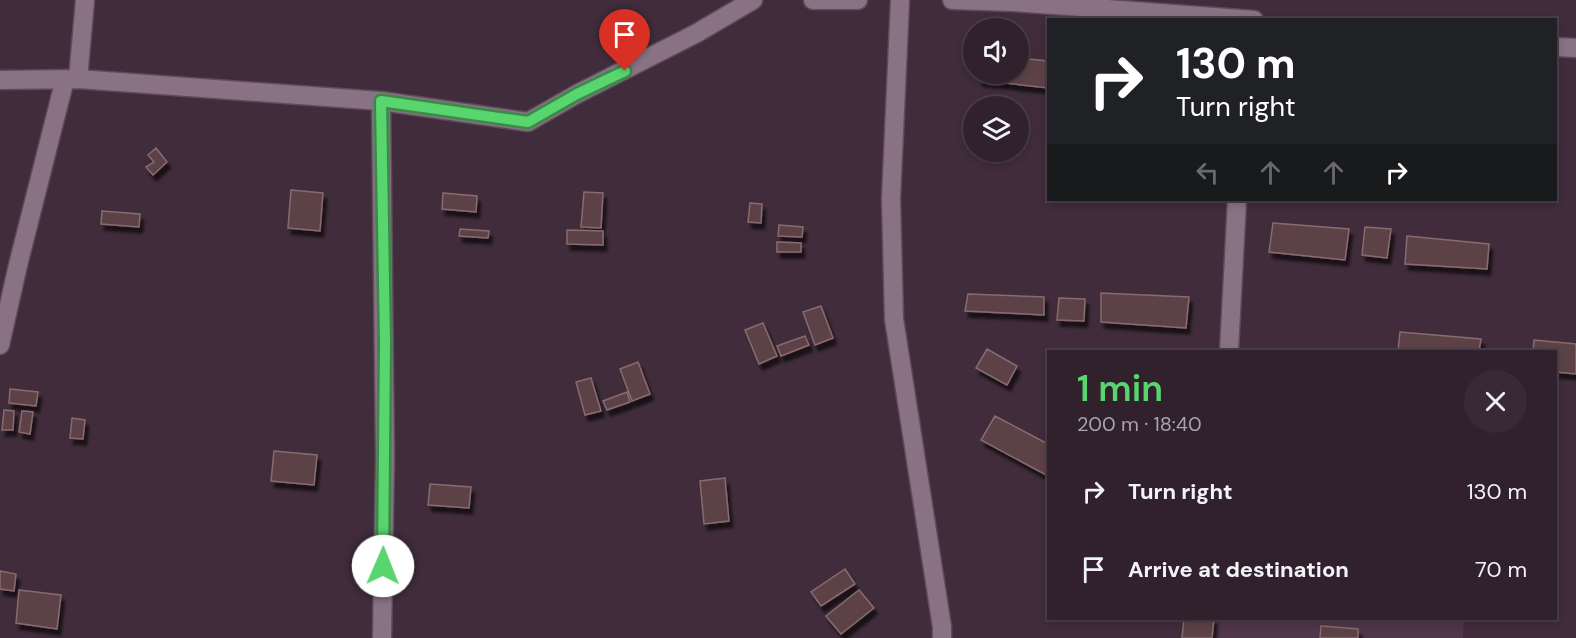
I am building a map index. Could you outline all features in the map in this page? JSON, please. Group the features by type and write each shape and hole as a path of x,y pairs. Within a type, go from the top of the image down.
{"street":[{"path":"0,345 18,265 71,79 85,0"},
{"path":"0,80 71,79 381,101 528,122 577,94 698,33 753,0"},
{"path":"813,0 858,0"},
{"path":"900,0 891,199 894,319 942,638"},
{"path":"952,0 1085,6 1235,18"},
{"path":"1557,47 1576,48"},
{"path":"381,101 385,342 382,638"},
{"path":"1229,350 1237,201"}],"shaded area":[{"path":"1190,620 1464,620 1463,638 1189,638"}],"building":[{"path":"1029,59 1047,61 1047,88 1014,84 1029,84"},
{"path":"156,148 167,162 153,175 146,167 154,162 148,155"},
{"path":"291,190 323,193 320,231 288,228"},
{"path":"584,192 603,193 601,228 581,227"},
{"path":"443,193 477,196 476,212 442,209"},
{"path":"750,203 762,204 761,223 748,222"},
{"path":"102,211 140,214 139,227 101,224"},
{"path":"1273,223 1349,229 1345,260 1269,252"},
{"path":"779,225 803,227 802,237 778,236"},
{"path":"1365,227 1391,229 1387,258 1362,255"},
{"path":"460,229 489,231 488,238 459,236"},
{"path":"567,230 603,231 603,245 567,244"},
{"path":"1407,236 1489,244 1487,269 1405,264"},
{"path":"777,242 801,243 801,252 777,252"},
{"path":"1101,293 1189,297 1186,328 1101,322"},
{"path":"968,294 1044,297 1044,315 965,311"},
{"path":"1059,298 1085,299 1084,321 1057,320"},
{"path":"821,306 833,338 815,345 803,312"},
{"path":"763,323 777,356 759,364 745,330"},
{"path":"1400,332 1481,339 1479,350 1398,350"},
{"path":"805,336 809,345 781,356 777,346"},
{"path":"1534,340 1576,344 1576,374 1557,372 1557,350 1533,350"},
{"path":"987,349 1017,366 1007,385 976,368"},
{"path":"638,362 650,394 632,401 620,369"},
{"path":"591,378 601,411 585,415 576,382"},
{"path":"10,389 38,392 36,406 9,403"},
{"path":"627,392 630,402 607,410 603,401"},
{"path":"4,410 14,411 13,430 2,430"},
{"path":"22,411 33,412 30,434 19,432"},
{"path":"995,416 1047,443 1047,475 981,440"},
{"path":"72,418 85,420 83,439 70,438"},
{"path":"274,451 317,455 314,485 271,481"},
{"path":"725,478 729,521 704,524 700,481"},
{"path":"430,484 471,487 469,508 428,505"},
{"path":"845,569 855,584 821,606 811,592"},
{"path":"0,571 16,574 14,591 0,589"},
{"path":"19,590 61,595 57,629 16,623"},
{"path":"859,590 874,608 841,634 826,616"},
{"path":"1184,620 1214,620 1212,638 1182,638"},
{"path":"1321,626 1358,629 1358,638 1320,638"}],"route":[{"path":"383,566 385,342 381,101 528,122 577,94 625,71"}]}
